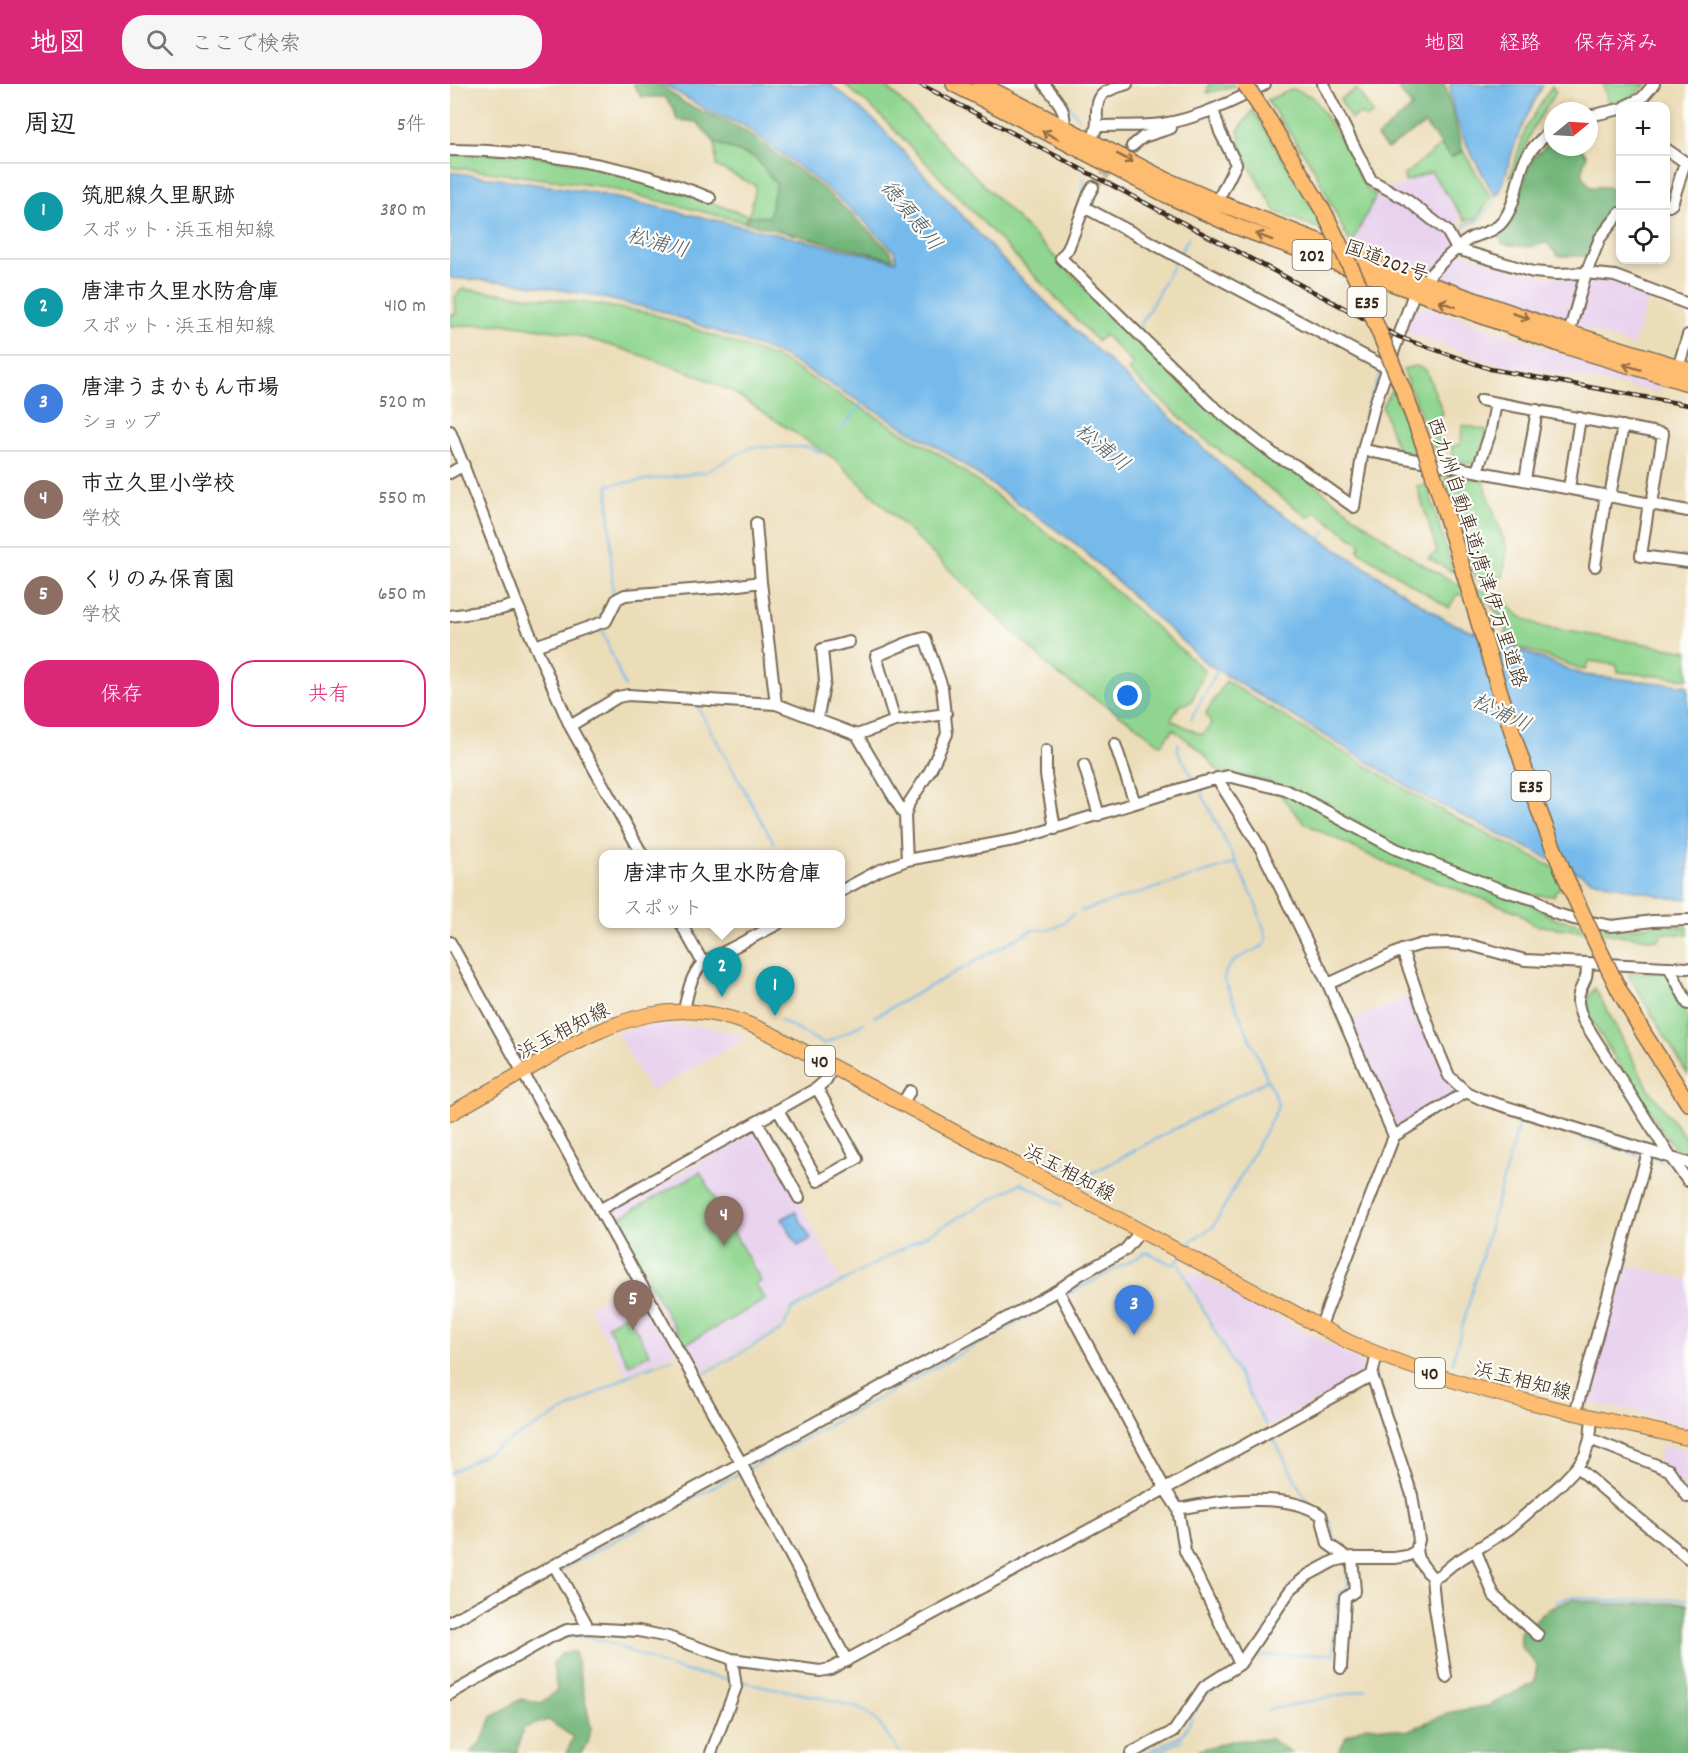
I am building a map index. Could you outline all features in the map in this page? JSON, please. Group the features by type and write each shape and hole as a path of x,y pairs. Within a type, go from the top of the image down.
{"highway":[{"name":"国道202号","path":"954,84 1084,145 1418,287 1565,346 1688,383"},
{"name":"国道202号","path":"980,84 1064,127 1084,145 1169,196 1232,225 1418,287 1683,369"},
{"name":"西九州自動車道;唐津伊万里道路","path":"1245,84 1325,214 1363,293 1423,443 1524,768 1546,828 1592,936 1619,990 1688,1103"}],"main road":[{"name":"浜玉相知線","path":"450,1114 606,1027 646,1015 684,1011 717,1014 746,1022 1320,1328 1377,1354 1486,1392 1592,1418 1688,1438"}],"street":[{"path":"1044,84 1062,107 1065,117 1064,127"},
{"path":"1084,145 1098,126 1098,99 1102,93 1127,84"},
{"path":"1098,126 1173,123 1245,96 1265,84"},
{"path":"1323,84 1371,180 1407,200 1447,231 1458,249 1533,272 1615,276 1688,304"},
{"path":"1634,102 1642,98 1654,84"},
{"path":"1213,109 1220,132 1236,164 1217,202"},
{"path":"1598,114 1616,110"},
{"path":"1132,146 1143,137 1172,128 1173,123"},
{"path":"1093,188 1068,249 1061,258 1210,404 1276,456 1295,465 1354,507 1363,450 1375,404 1418,287 1470,239 1490,231 1503,222 1514,199 1525,161 1532,149 1544,138"},
{"path":"450,150 534,153 615,169 683,187 710,198"},
{"path":"1670,152 1685,162 1670,205"},
{"path":"1084,207 1389,369"},
{"path":"1569,333 1586,273 1600,238 1616,218"},
{"path":"1683,369 1688,335"},
{"path":"1481,400 1663,434 1641,556 1688,562"},
{"path":"1477,471 1490,434 1496,403"},
{"path":"1525,480 1537,410"},
{"path":"1569,488 1580,418"},
{"path":"1595,566 1605,501 1610,496 1623,426"},
{"path":"450,431 517,604 570,726 639,850"},
{"path":"1363,450 1688,511"},
{"path":"450,473 464,465"},
{"path":"756,523 776,704"},
{"path":"535,646 606,621 617,599 625,595 761,582"},
{"path":"450,616 501,609 517,604"},
{"path":"895,721 876,656 899,648 906,642 925,638 942,687 947,734 930,771 909,804 905,816 907,860"},
{"path":"818,720 825,681 822,649 849,642"},
{"path":"570,726 618,698 628,695 776,704 861,738 905,816"},
{"path":"857,735 895,721 946,714"},
{"path":"1115,744 1135,803"},
{"path":"1046,750 1046,775 1055,829"},
{"path":"1084,765 1099,815"},
{"path":"845,888 878,871 907,860 1018,839 1228,776 1296,795 1396,849 1502,890 1536,900 1554,913 1612,926 1661,920 1688,920"},
{"path":"1217,778 1261,849 1328,984 1394,1136"},
{"path":"683,928 703,963"},
{"path":"684,1011 691,980 703,963 770,928"},
{"path":"450,942 743,1468 847,1661"},
{"path":"1328,984 1402,950 1422,944 1470,945 1525,960 1688,968"},
{"path":"1402,950 1432,1038 1449,1076 1466,1092 1481,1099 1688,1163"},
{"path":"1586,963 1587,978 1578,1002 1583,1020 1688,1181"},
{"path":"1670,967 1688,1004"},
{"path":"600,1210 817,1088 826,1080 832,1068"},
{"path":"778,1110 818,1181 847,1165 857,1159 817,1088"},
{"path":"902,1104 910,1091"},
{"path":"1320,1328 1394,1136 1466,1092"},
{"path":"757,1122 799,1198"},
{"path":"1575,1414 1648,1152"},
{"path":"450,1622 556,1570 1061,1294 1081,1274 1125,1250 1140,1232"},
{"path":"1061,1294 1165,1490 1178,1509 1185,1551 1240,1664"},
{"path":"1377,1354 1372,1376 1412,1495 1419,1540 1416,1551 1418,1559 1432,1578 1446,1677"},
{"path":"450,1694 550,1637 567,1630 586,1628 639,1631 668,1637 732,1659 820,1671 847,1661 1372,1376"},
{"path":"1432,1578 1509,1529 1560,1485 1585,1455 1590,1439 1592,1418"},
{"path":"1590,1439 1669,1470 1688,1497"},
{"path":"1577,1467 1688,1558"},
{"path":"1178,1509 1259,1500 1283,1500 1298,1504 1321,1515 1328,1544 1350,1558"},
{"path":"1131,1753 1174,1731 1204,1687 1240,1664 1291,1589 1308,1575 1334,1561 1350,1558 1394,1558 1407,1556 1416,1551"},
{"path":"1476,1551 1494,1596 1539,1635"},
{"path":"1341,1668 1345,1598 1354,1591 1350,1558"},
{"path":"556,1570 586,1628"},
{"path":"711,1753 735,1681 732,1659"}],"shaded area":[{"path":"1431,171 1460,213 1454,251 1546,277 1607,278 1650,294 1633,346 1351,245 1376,195"},
{"path":"1412,306 1430,307 1660,386 1658,392 1490,362 1405,332"},
{"path":"1415,993 1439,1064 1465,1096 1397,1137 1341,1025"},
{"path":"655,1025 703,1026 748,1037 650,1092 617,1032"},
{"path":"758,1129 841,1279 788,1309 782,1327 701,1372 692,1355 687,1357 607,1214"},
{"path":"1620,1263 1688,1280 1688,1427 1635,1411 1582,1403"},
{"path":"1190,1271 1357,1359 1366,1374 1269,1427 1186,1273"},
{"path":"636,1281 677,1353 626,1373 589,1307"},
{"path":"1661,1445 1688,1451 1688,1492 1658,1461"}],"green space":[{"path":"633,84 659,84 686,104 744,130 825,190 891,252 893,259 744,222 749,216 769,217 776,184 756,158 715,143 697,122 677,120 674,110 665,97 641,97"},
{"path":"844,84 884,84 1138,341 1214,413 1276,462 1293,468 1418,562 1461,586 1500,595 1519,616 1543,627 1688,651 1688,679 1618,672 1617,665 1590,661 1585,670 1504,642 1508,626 1487,601 1457,594 1449,608 1358,551 1361,544 1315,512 1309,518 1207,441 1128,371 1133,364 1105,335 1097,341 879,114"},
{"path":"1209,84 1234,84 1235,86 1207,93"},
{"path":"1395,84 1445,84 1463,151 1451,157 1425,124 1387,149 1377,137 1412,107"},
{"path":"1603,84 1647,84 1624,102 1616,102 1616,105 1610,107"},
{"path":"1552,86 1556,92 1550,102 1544,102 1544,110 1532,129 1515,175 1510,177 1526,128"},
{"path":"1293,89 1313,97 1347,150 1366,189 1376,195 1351,245 1313,167 1267,100"},
{"path":"1357,89 1373,114 1368,118 1359,114 1351,119 1340,99"},
{"path":"1253,110 1326,231 1276,212 1243,155 1238,131"},
{"path":"715,143 756,158 776,184 769,218 749,216 756,186 716,166"},
{"path":"1441,145 1451,157 1463,151 1491,198 1476,219 1465,220 1431,172 1405,182 1404,175"},
{"path":"1544,148 1544,156 1587,156 1582,172 1590,187 1607,187 1616,191 1616,214 1597,237 1586,256 1558,256 1547,243 1529,247 1503,244 1496,233 1514,217 1526,173 1533,158"},
{"path":"450,154 516,154 591,166 749,216 744,222 599,186 450,167"},
{"path":"462,289 587,303 650,313 779,359 943,456 1071,551 1205,671 1191,702 1179,706 1171,720 1202,735 1211,724 1206,713 1226,681 1431,805 1580,881 1556,890 1554,896 1533,895 1531,904 1555,919 1620,931 1653,925 1688,927 1688,935 1664,933 1658,940 1533,925 1518,912 1381,861 1304,823 1269,782 1219,772 1202,752 1173,729 1161,745 1134,724 1057,674 835,459 731,391 694,374 568,333 508,324 450,326 450,315 456,314 455,297"},
{"path":"1416,366 1426,370 1443,413 1435,427 1443,447 1434,449 1403,369"},
{"path":"1393,387 1417,454 1398,451 1382,406"},
{"path":"1462,425 1487,430 1476,464 1454,461 1451,448 1461,443"},
{"path":"1454,475 1483,480 1507,550 1503,577 1490,582 1475,578 1445,478"},
{"path":"1427,484 1453,572 1428,558 1437,552 1417,486"},
{"path":"1667,971 1688,1018 1688,1075 1628,974"},
{"path":"1595,988 1650,1091 1688,1141 1688,1154 1676,1150 1639,1097 1590,1018 1586,1001"},
{"path":"700,1172 761,1281 756,1285 765,1300 684,1345 615,1220"},
{"path":"627,1314 650,1354 629,1365 607,1325"},
{"path":"1572,1599 1609,1604 1688,1603 1688,1753 1338,1753 1346,1736 1366,1726 1407,1731 1451,1712 1488,1706 1534,1683 1537,1665 1521,1647 1520,1632 1549,1609"},
{"path":"575,1652 591,1728 588,1743 581,1753 567,1753 573,1737 548,1720 523,1728 517,1753 470,1753 482,1741 492,1717 521,1699 541,1703 557,1690 553,1664 562,1653"},
{"path":"1271,1739 1292,1753 1198,1753 1199,1750 1231,1741"}],"water":[{"path":"663,84 830,84 875,121 1002,259 1064,320 1258,498 1447,621 1583,675 1688,686 1688,899 1670,898 1592,880 1427,798 1206,663 1075,543 944,451 781,355 661,311 586,294 510,282 450,278 451,172 590,192 896,261 895,252 827,188 745,126 712,113"},
{"path":"1450,84 1543,85 1519,133 1498,195 1494,194 1465,142 1451,99"},
{"path":"795,1211 811,1239 798,1246 782,1219"}],"waterway":[{"path":"1054,84 1079,119"},
{"path":"1077,210 1083,193 1084,178"},
{"path":"1457,238 1466,224 1478,221 1494,202 1494,194"},
{"path":"1180,253 1189,237"},
{"path":"1138,330 1175,262"},
{"path":"1348,498 1368,404 1381,371"},
{"path":"842,428 863,402"},
{"path":"599,617 613,597 608,485 706,472 751,447 808,447 822,453"},
{"path":"1318,541 1326,531"},
{"path":"601,628 625,687"},
{"path":"1191,719 1219,668"},
{"path":"629,700 649,702"},
{"path":"696,704 774,843"},
{"path":"1178,744 1178,752 1195,781"},
{"path":"1186,1250 1192,1240 1213,1227 1277,1109 1278,1103 1224,979 1228,967 1244,955 1263,946 1266,936 1254,899 1199,788"},
{"path":"1081,911 1236,863"},
{"path":"874,1017 1032,930 1055,928 1073,914"},
{"path":"780,1020 824,1044 864,1023"},
{"path":"1079,1180 1267,1080"},
{"path":"1452,1363 1520,1119 1639,1155"},
{"path":"1654,1159 1662,1162"},
{"path":"691,1358 700,1376 783,1329 791,1310 1021,1183 1062,1205"},
{"path":"1067,1295 1147,1252 1173,1265 1181,1257"},
{"path":"1178,1263 1266,1425"},
{"path":"748,1469 1059,1300"},
{"path":"450,1473 637,1371 673,1359"},
{"path":"1272,1436 1308,1503"},
{"path":"560,1570 743,1471"},
{"path":"1326,1514 1338,1544"},
{"path":"1254,1656 1333,1654 1337,1594 1348,1588 1346,1564"},
{"path":"450,1631 555,1573"},
{"path":"1555,1602 1572,1596 1610,1601 1688,1599"},
{"path":"560,1638 588,1637 674,1668 733,1680"},
{"path":"1201,1700 1207,1694 1236,1678 1247,1667"},
{"path":"738,1681 819,1697 862,1709 877,1721 900,1753"},
{"path":"1267,1710 1366,1690"},
{"path":"1146,1753 1181,1736 1198,1705"},
{"path":"1155,1753 1182,1740"}],"tunnel":[{"path":"1093,187 1132,146"}],"railway":[{"path":"920,84 1399,337 1490,369 1688,405"}],"place":[{"name":"唐津市久里水防倉庫","path":"722,997"},
{"name":"筑肥線久里駅跡","path":"775,1016"},
{"name":"市立久里小学校","path":"724,1246"},
{"name":"くりのみ保育園","path":"633,1330"},
{"name":"唐津うまかもん市場","path":"1134,1335"}],"water label":[{"name":"徳須恵川","path":"912,215"},
{"name":"松浦川","path":"658,242"},
{"name":"松浦川","path":"1103,447"},
{"name":"松浦川","path":"1502,712"}]}
